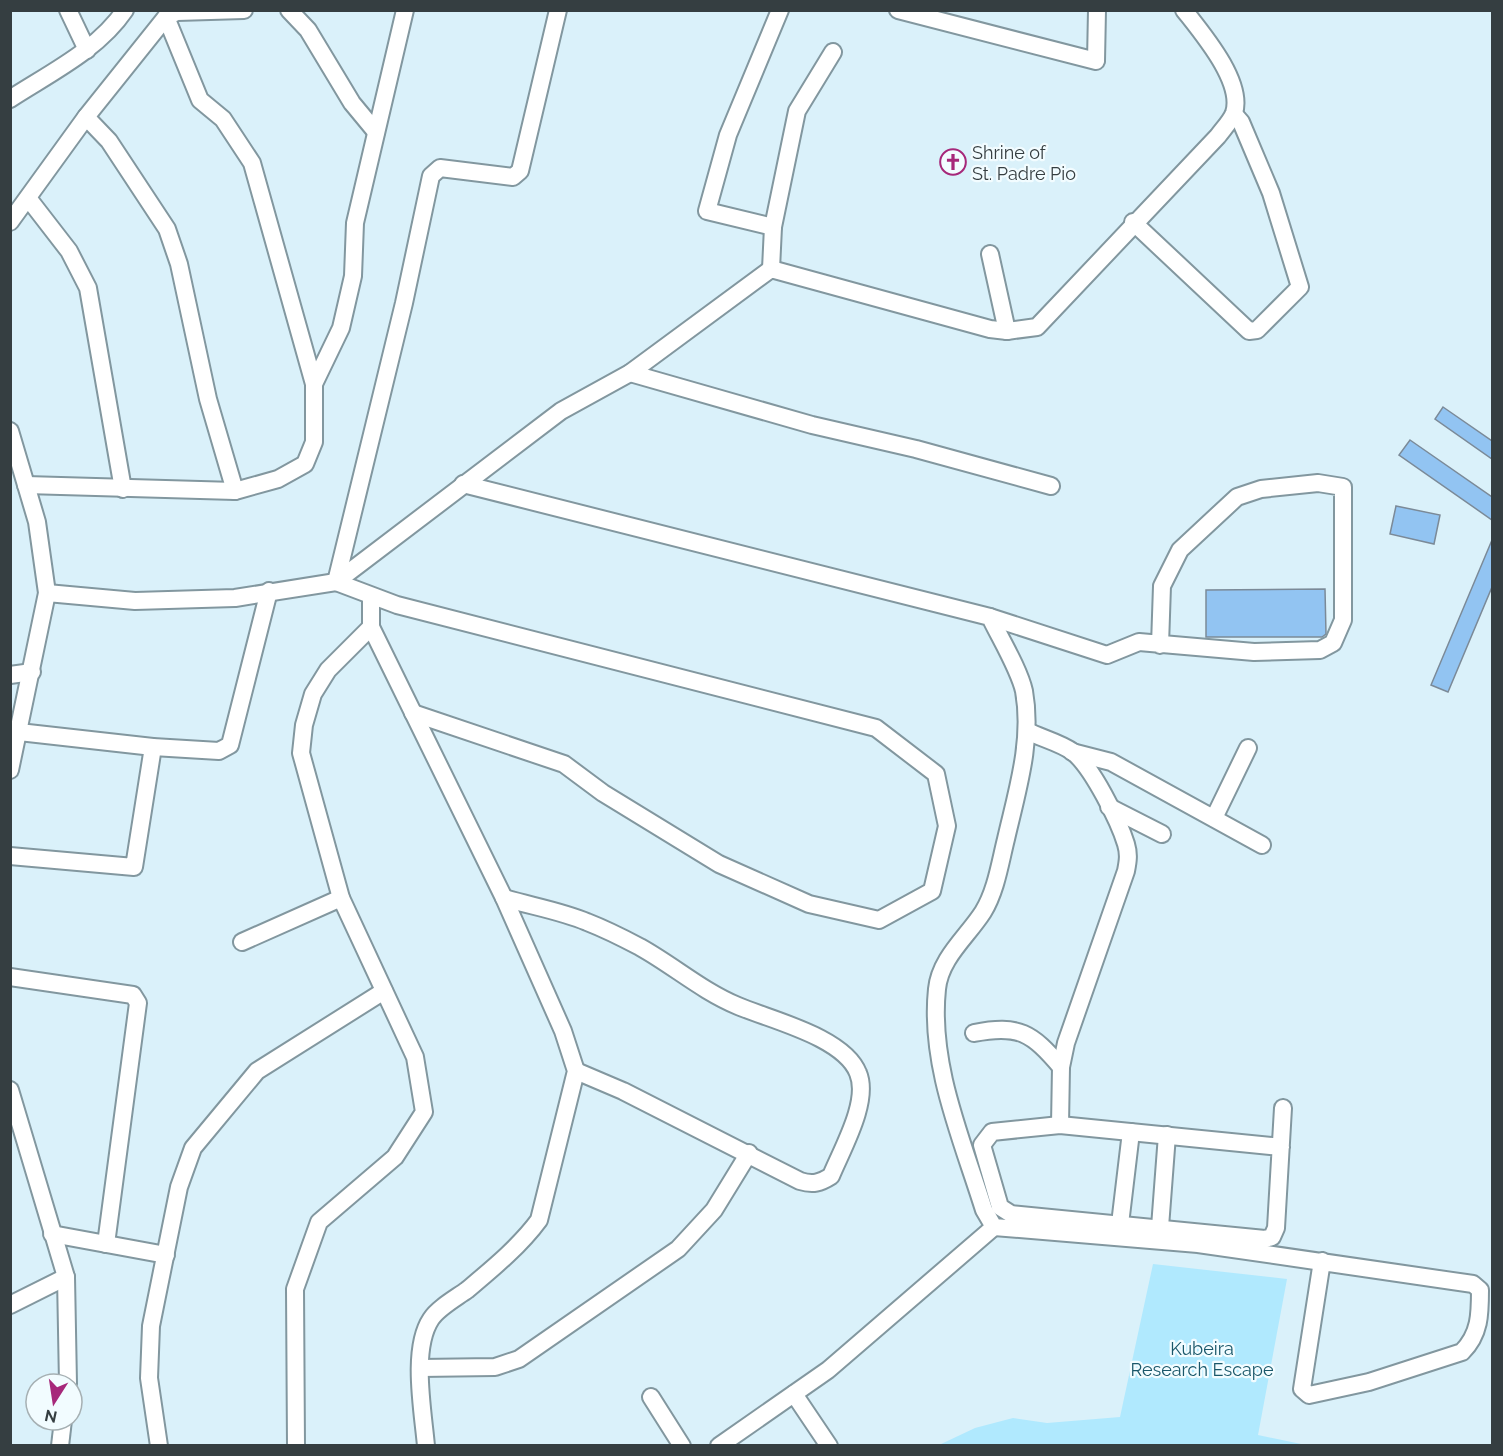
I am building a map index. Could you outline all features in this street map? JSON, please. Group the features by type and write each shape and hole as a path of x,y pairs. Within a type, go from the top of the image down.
{"street":[{"path":"68,10 87,50"},
{"path":"10,99 87,50 117,22 126,10"},
{"path":"10,222 86,117 166,16 177,12 244,10"},
{"path":"289,10 308,30 352,103 376,132"},
{"path":"314,384 342,328 353,276 355,223 405,10"},
{"path":"336,582 404,303 431,176 440,168 513,177 520,171 558,10"},
{"path":"773,227 707,211 728,135 780,10"},
{"path":"898,10 1096,61 1097,10"},
{"path":"771,269 990,329 1007,332 1036,327 1133,222 1218,136 1234,114 1236,99 1224,66 1184,10"},
{"path":"26,485 235,491 278,479 305,464 314,442 314,384 252,163 223,119 200,100 166,16"},
{"path":"771,269 773,227 797,111 833,52"},
{"path":"1133,222 1249,331 1257,330 1300,287 1271,193 1240,122 1234,114"},
{"path":"86,117 109,141 167,230 179,264 208,399 235,491"},
{"path":"28,198 69,251 88,288 123,489"},
{"path":"990,254 1007,332"},
{"path":"336,582 561,411 630,373 771,269"},
{"path":"630,373 812,425 916,449 1051,486"},
{"path":"10,431 37,522 47,593 10,770"},
{"path":"463,484 990,617 1107,656 1138,642 1160,645 1254,652 1320,650 1333,644 1343,620 1343,487 1318,483 1261,489 1237,497 1180,550 1162,586 1160,645"},
{"path":"47,593 135,601 235,598 336,582 408,608 876,728 936,774 947,826 932,891 879,920 809,904 719,864 603,793 564,764 413,713"},
{"path":"19,732 153,747 219,751 230,745 269,591"},
{"path":"371,596 371,627 504,898 563,1032 576,1071 539,1220 530,1233 480,1279 431,1318 423,1340 420,1368 426,1446"},
{"path":"990,617 1024,690 1027,731 1020,780 995,885 983,912 951,953 937,987 937,1047 942,1078 984,1210 994,1227"},
{"path":"296,1446 295,1289 319,1222 395,1157 424,1112 415,1057 341,898 301,753 303,734 313,694 328,670 371,627"},
{"path":"10,675 32,672"},
{"path":"1027,731 1072,752 1111,762 1262,845"},
{"path":"10,856 134,867 153,747"},
{"path":"1214,818 1248,748"},
{"path":"1060,1125 1061,1067 1066,1043 1126,871 1129,856 1126,842 1109,807 1084,764 1072,752"},
{"path":"1109,807 1162,834"},
{"path":"242,942 341,898"},
{"path":"504,898 585,921 641,948 699,987 726,1001 822,1039 847,1056 858,1071 862,1085 860,1104 831,1176 820,1183 800,1181 749,1153 576,1071"},
{"path":"10,977 133,995 138,1004 106,1244"},
{"path":"159,1446 149,1378 152,1326 179,1188 193,1148 257,1071 384,991"},
{"path":"974,1033 997,1029 1016,1030 1028,1034 1040,1042 1061,1067"},
{"path":"10,1090 66,1276 68,1372"},
{"path":"1281,1147 1060,1125 992,1132 982,1145 983,1155 1000,1207 1004,1211 1018,1215 1265,1239 1272,1237 1276,1228 1281,1147 1283,1108"},
{"path":"1120,1224 1131,1132"},
{"path":"1160,1227 1167,1136"},
{"path":"420,1368 495,1366 519,1359 678,1249 714,1210 749,1153"},
{"path":"719,1446 837,1362 994,1227 1198,1244 1322,1261 1473,1284 1480,1290 1480,1318 1472,1341 1462,1352 1369,1382 1309,1395 1302,1389 1322,1261"},
{"path":"52,1233 166,1255"},
{"path":"10,1305 66,1276"},
{"path":"794,1394 829,1446"},
{"path":"651,1397 682,1446"}],"green space":[{"name":"Kubeira Research Escape","path":"1153,1264 1287,1279 1258,1435 1306,1445 939,1445 975,1428 1013,1418 1047,1423 1120,1417"}],"building":[{"path":"1443,407 1492,441 1492,459 1435,419"},
{"path":"1410,440 1492,497 1492,520 1399,455"},
{"path":"1396,506 1440,515 1434,544 1390,534"},
{"path":"1492,540 1492,587 1448,692 1431,685"},
{"path":"1325,589 1326,634 1322,637 1206,637 1206,590"}],"place":[{"name":"Shrine of St. Padre Pio","path":"953,162"}]}
